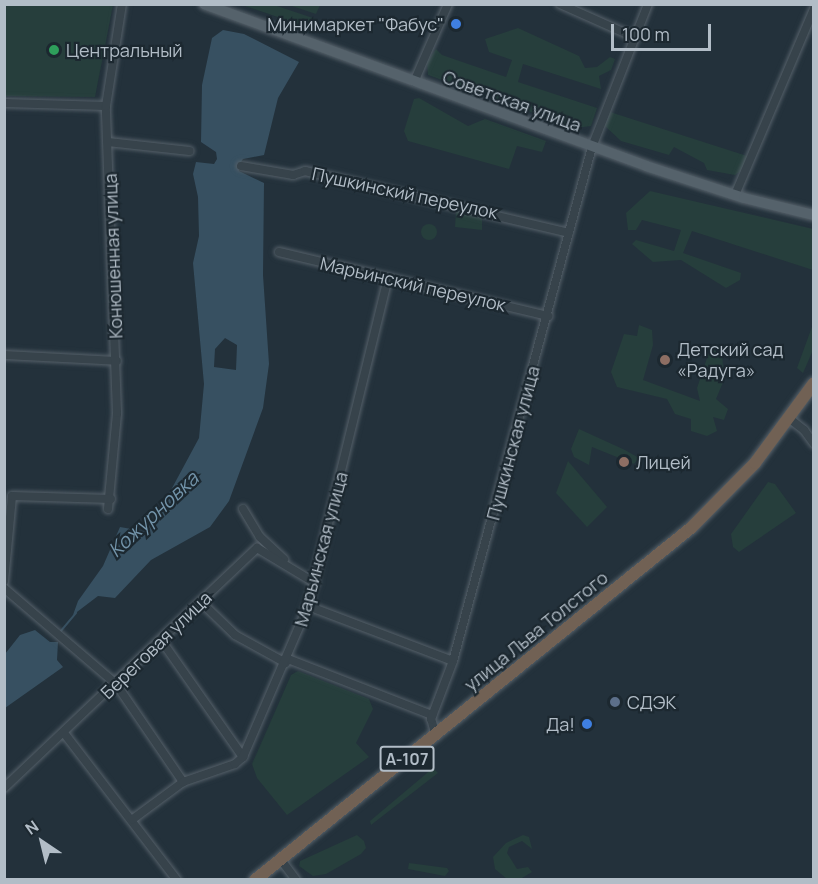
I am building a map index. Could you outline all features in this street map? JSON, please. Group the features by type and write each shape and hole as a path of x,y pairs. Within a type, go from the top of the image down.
{"highway":[{"name":"улица Льва Толстого","path":"255,879 436,736 698,522 737,484 790,419 813,383"}],"main road":[{"name":"Советская улица","path":"204,4 592,147 735,195 813,214"}],"street":[{"name":"Конюшенная улица","path":"108,509 111,499 117,361 106,106 122,4"},
{"path":"414,82 448,4"},
{"path":"560,4 634,37"},
{"name":"Пушкинская улица","path":"432,715 453,662 592,147 648,4"},
{"path":"735,195 813,9"},
{"path":"4,103 106,106"},
{"path":"108,142 190,151"},
{"name":"Пушкинский переулок","path":"241,166 293,175 305,171 569,233"},
{"name":"Марьинский переулок","path":"279,252 548,316"},
{"name":"Марьинская улица","path":"243,757 287,661 315,583 388,278"},
{"path":"4,355 117,361"},
{"path":"790,419 812,441"},
{"path":"4,581 12,496 111,499"},
{"path":"243,509 260,537 291,565"},
{"name":"Береговая улица","path":"4,788 116,684 256,548 291,565 315,583"},
{"path":"4,588 116,684 183,782"},
{"path":"201,602 236,635 287,661 432,715 431,728 436,736"},
{"path":"308,606 453,662"},
{"path":"133,819 183,782 235,765 243,757 161,640"},
{"path":"64,733 133,819 177,879"},
{"path":"281,860 296,879"}],"green space":[{"name":"Центральный","path":"5,4 113,5 95,97 5,96"},
{"path":"242,5 274,5 316,19 313,29"},
{"path":"289,5 320,5 316,14"},
{"path":"518,28 579,56 585,68 597,67 610,57 615,59 611,70 599,76 601,89 523,64 518,82 597,108 591,126 576,128 428,75 427,62 436,49 442,55 506,77 512,60 489,52 485,39"},
{"path":"419,98 468,126 485,119 546,141 542,152 517,146 509,169 408,141 404,131 414,99"},
{"path":"610,112 747,156 745,168 735,175 707,170 704,163 674,147 669,155 621,141 605,126"},
{"path":"650,191 813,229 813,270 692,231 683,253 741,273 740,280 726,288 681,260 653,262 632,244 636,240 674,251 681,230 642,220 636,230 628,230 626,213"},
{"path":"456,212 482,216 482,230 455,227"},
{"path":"426,224 432,224 437,232 435,238 426,240 421,235 421,229"},
{"path":"813,324 813,350 803,373 797,368"},
{"path":"639,325 652,330 653,345 643,380 700,401 697,388 710,349 722,353 724,380 716,399 728,409 724,420 713,417 717,431 707,436 691,431 691,419 675,414 667,399 617,387 611,372 624,334 637,336"},
{"path":"579,429 639,458 634,464 592,447 589,465 574,457 571,449"},
{"path":"568,461 607,507 587,527 556,493"},
{"path":"768,482 775,484 796,513 739,552 733,547 731,534"},
{"path":"298,671 369,699 373,709 356,743 369,757 287,815 257,778 252,764 291,675"},
{"path":"433,768 438,773 371,825 370,821"},
{"path":"357,835 364,841 366,848 361,854 326,874 313,876 299,866 300,861"},
{"path":"523,835 529,837 532,849 522,841 509,847 507,853 517,869 528,867 532,872 522,878 507,879 495,869 493,857 506,843"},
{"path":"409,863 447,868 449,871 445,876 408,869"}],"water":[{"path":"223,30 244,34 299,62 278,98 264,155 243,159 239,165 239,171 264,183 263,275 269,364 263,408 229,501 210,527 151,560 115,598 98,596 73,615 78,601 103,566 120,527 143,531 157,516 199,438 204,384 193,263 199,236 198,197 193,174 196,162 214,164 217,159 216,152 201,142 202,85 212,38","holes":["225,338 237,345 236,370 214,367 215,349"]},
{"path":"35,630 50,642 58,642 57,660 63,667 5,708 5,654 20,635"}],"waterway":[{"name":"Кожурновка","path":"60,632 76,613"}],"place":[{"name":"Минимаркет \"Фабус\"","path":"456,24"},
{"name":"Центральный","path":"54,50"},
{"name":"Детский сад «Радуга»","path":"665,360"},
{"name":"Лицей","path":"624,462"},
{"name":"СДЭК","path":"615,702"},
{"name":"Да!","path":"587,724"}]}
